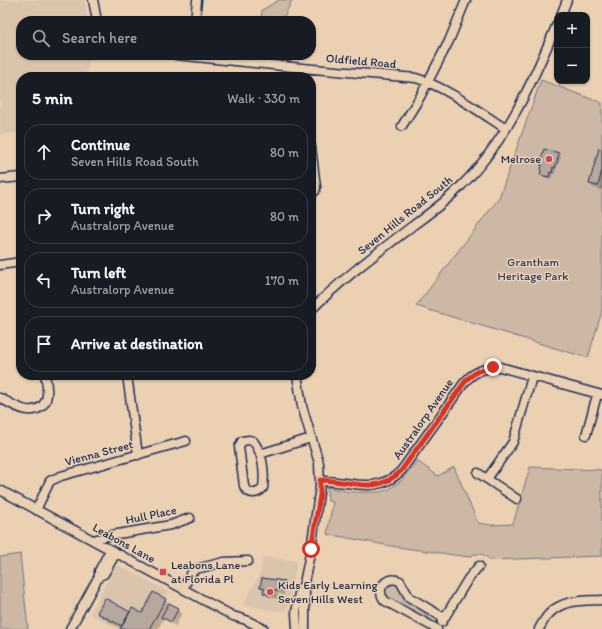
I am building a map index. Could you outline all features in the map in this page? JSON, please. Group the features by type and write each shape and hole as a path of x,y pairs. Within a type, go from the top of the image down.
{"street":[{"path":"94,0 97,16"},
{"path":"195,16 197,0"},
{"path":"402,126 428,82 466,0"},
{"path":"562,12 567,0"},
{"name":"Seven Hills Road South","path":"316,305 323,297 360,267 446,200 478,167 506,129 524,98 554,31"},
{"name":"Oldfield Road","path":"229,60 416,78 440,88 506,129"},
{"path":"0,179 16,177"},
{"path":"0,265 16,263"},
{"name":"Australorp Avenue","path":"320,476 329,480 357,484 378,485 388,482 401,471 464,383 474,374 488,368 500,367 600,395"},
{"path":"487,479 513,442 532,376"},
{"path":"0,398 24,409 37,409 43,404 47,395 46,380"},
{"path":"128,380 138,455"},
{"path":"297,629 296,619 299,593 304,583 320,495 320,476 302,406 298,380"},
{"path":"586,435 600,395"},
{"path":"260,454 311,438"},
{"path":"252,440 260,454 263,468 263,488 257,492 250,493 244,486 239,447 240,444 243,441 252,440"},
{"name":"Vienna Street","path":"36,510 50,481 56,478 186,441"},
{"path":"478,473 517,499"},
{"name":"Leabons Lane","path":"0,490 237,618 252,629"},
{"name":"Hull Place","path":"93,540 112,535 171,525 190,518"},
{"path":"70,629 99,576 99,571 113,552"},
{"path":"183,589 192,572 196,569 224,562 248,561"},
{"path":"444,618 409,597 400,581 394,579 389,580 382,585 380,592 385,601 438,629 468,579 479,566"},
{"path":"304,583 305,629"},
{"path":"539,629 549,613 562,604 602,600"},
{"name":"Leabons Lane","path":"237,618 246,620 264,629"},
{"path":"291,629 296,619"}],"shaded area":[{"path":"0,0 85,0 87,16 16,16 16,60 90,60 86,72 16,72 16,133 0,134"},
{"name":"Kids Early Learning Seven Hills West","path":"263,557 297,561 288,608 284,612 243,605 260,574"},
{"path":"120,566 169,592 149,629 118,629 90,614 114,568"}],"green space":[{"path":"279,0 292,0 284,16 261,16 262,10"},
{"name":"Grantham Heritage Park","path":"541,80 602,103 602,311 588,358 416,306 499,198"},
{"path":"417,461 438,476 454,467 478,523 491,525 513,524 530,467 602,470 602,556 489,560 480,554 475,554 469,557 391,546 327,534 333,502 328,501 327,487 350,492 380,492 389,489 401,481"},
{"path":"20,554 28,629 0,629 0,557"},
{"path":"397,583 438,619 435,624 388,600 383,588 387,584"}],"building":[{"path":"599,148 602,149 602,170 598,186 589,184"},
{"name":"Melrose","path":"544,149 559,153 555,168 553,167 552,173 550,172 549,177 540,175 542,165 540,164"},
{"path":"262,578 285,581 284,586 281,585 280,591 274,590 273,596 263,593 264,588 260,587"},
{"path":"153,592 166,599 149,629 120,629 132,608 142,613"},
{"path":"105,598 130,612 122,626 97,613"},
{"path":"169,603 179,608 171,622 161,617"}],"place":[{"name":"Melrose","path":"549,159"},
{"name":"Leabons Lane at Florida Pl","path":"163,572"},
{"name":"Kids Early Learning Seven Hills West","path":"270,592"}],"route":[{"path":"311,549 320,495 320,480 371,486 388,482 401,471 467,379 482,369 493,367"}]}
